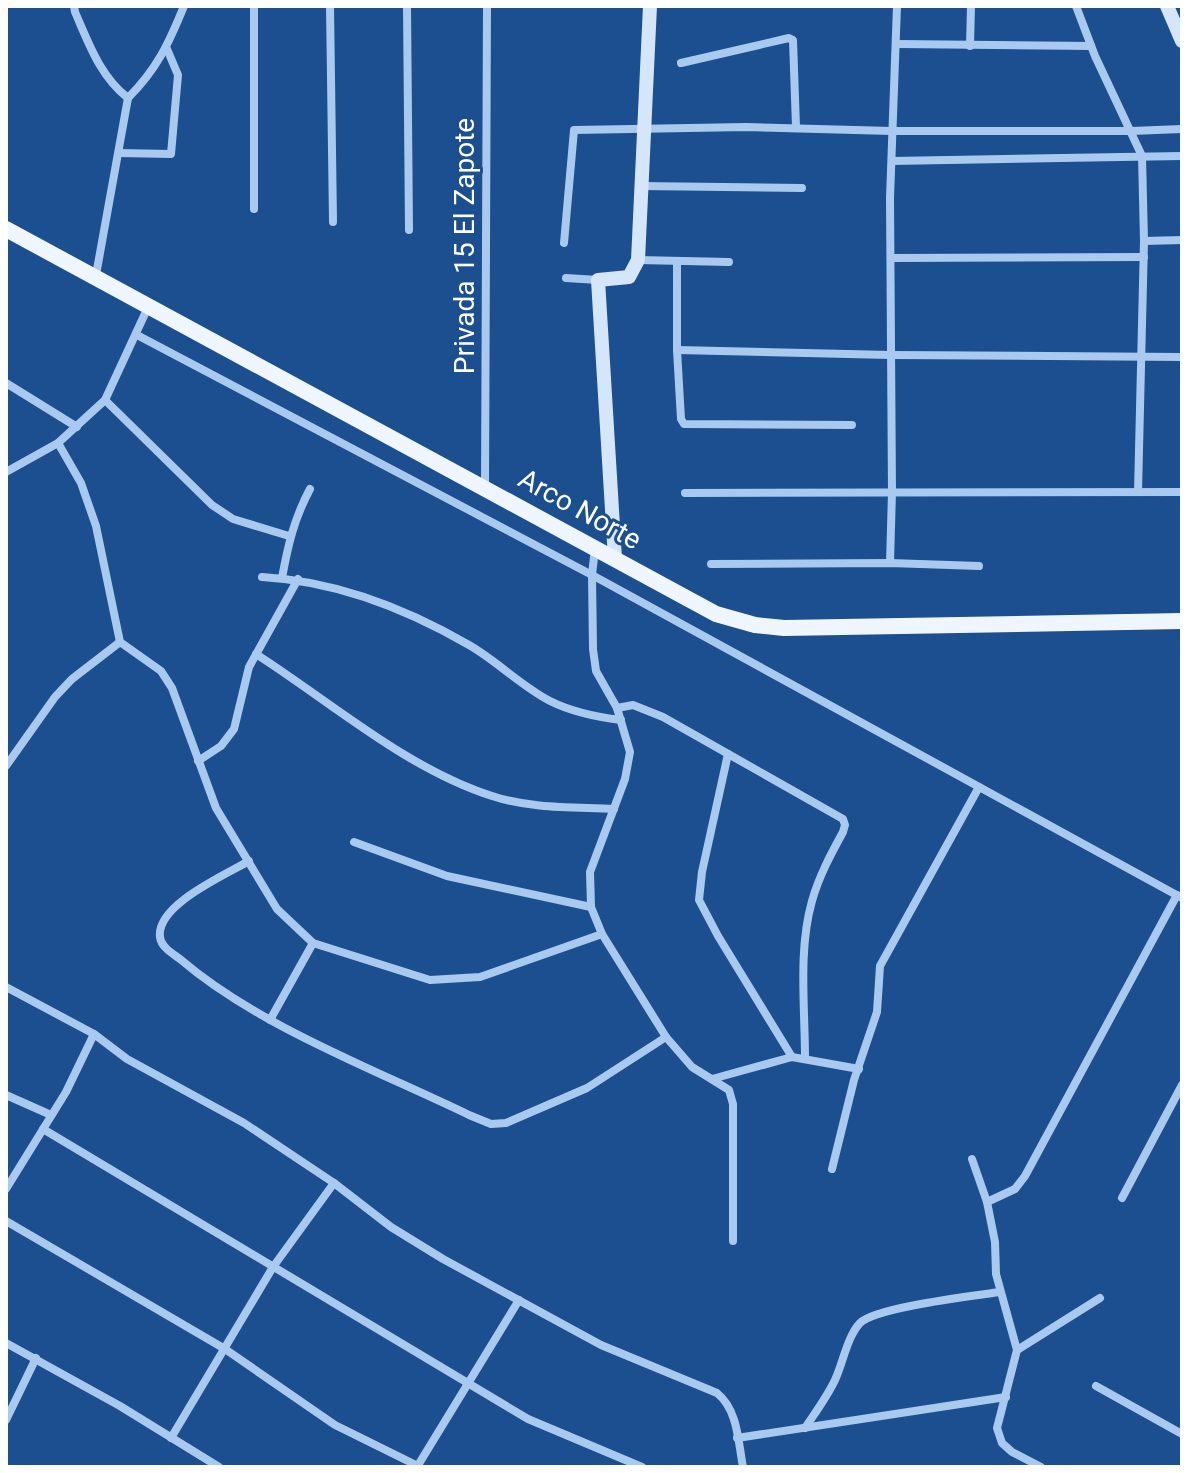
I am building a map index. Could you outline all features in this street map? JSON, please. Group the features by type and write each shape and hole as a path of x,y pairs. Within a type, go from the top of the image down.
{"main road":[{"path":"615,559 598,280 629,277 638,260 650,6"},
{"path":"1167,6 1182,41"},
{"name":"Arco Norte","path":"6,229 96,275 716,614 755,625 784,628 1182,621"}],"street":[{"path":"74,6 98,64 112,85 128,98"},
{"path":"96,275 128,98 167,49 184,6"},
{"path":"254,6 254,209"},
{"path":"330,6 333,222"},
{"path":"407,6 409,230"},
{"name":"Privada 15 El Zapote","path":"485,486 487,6"},
{"path":"890,563 892,131 897,6"},
{"path":"970,46 971,6"},
{"path":"1076,6 1142,156 1143,355 1138,492"},
{"path":"681,63 789,38 793,40 796,127"},
{"path":"897,44 1091,46"},
{"path":"119,153 171,154 178,75 167,49"},
{"path":"564,243 572,133 579,129 1182,129"},
{"path":"892,161 1182,156"},
{"path":"640,186 802,188"},
{"path":"1144,241 1182,240"},
{"path":"891,258 1144,257"},
{"path":"638,260 729,262"},
{"path":"677,261 677,350 681,419 684,424 852,425"},
{"path":"566,278 598,280"},
{"path":"6,472 58,443 105,400 150,305"},
{"path":"137,335 592,575 1179,897 1025,1176 1015,1189 987,1202"},
{"path":"677,350 1182,357"},
{"path":"6,383 77,427"},
{"path":"105,400 212,505 233,519 289,536"},
{"path":"58,443 81,483 96,526 120,642 161,671 172,688 216,808 277,909 313,943 430,980 480,977 602,934"},
{"path":"282,578 289,536 310,489"},
{"path":"685,493 1182,492"},
{"path":"595,548 592,575 596,671 617,708 630,752 625,779 590,872 591,907 602,934 666,1037 692,1067 729,1090 733,1104 733,1241"},
{"path":"711,564 979,566"},
{"path":"262,577 298,579 358,593 472,647 550,701 590,716 621,720"},
{"path":"198,761 221,746 234,729 249,667 298,579"},
{"path":"6,766 55,697 72,679 120,642"},
{"path":"256,654 398,750 449,777 493,796 540,806 614,809"},
{"path":"617,708 642,707 843,819 845,825 819,878 811,903 806,936 805,1058"},
{"path":"728,754 702,872 699,900 792,1057"},
{"path":"832,1169 845,1112 877,1012 880,966 979,787"},
{"path":"354,842 447,876 591,907"},
{"path":"249,861 183,899 170,912 159,936 163,945 197,974 270,1020 491,1124 506,1123 587,1088 666,1037"},
{"path":"270,1020 313,943"},
{"path":"6,987 41,1003 94,1034 127,1059 244,1123 334,1183 391,1227 443,1259 601,1345 717,1393 727,1401 743,1467"},
{"path":"6,1189 66,1092 94,1034"},
{"path":"712,1079 792,1057 859,1069"},
{"path":"1122,1198 1182,1085"},
{"path":"6,1095 51,1115"},
{"path":"43,1129 528,1419 642,1467"},
{"path":"972,1159 987,1202 1000,1292 1017,1350 997,1428 1002,1443 1012,1452 1041,1467"},
{"path":"171,1438 273,1267 334,1183"},
{"path":"6,1221 225,1349 335,1425 418,1466 519,1300"},
{"path":"805,1428 835,1381 861,1321 916,1306 1000,1292"},
{"path":"1017,1350 1100,1298"},
{"path":"6,1343 219,1467"},
{"path":"6,1420 36,1358"},
{"path":"1096,1386 1182,1434"},
{"path":"737,1438 1006,1397"}]}
